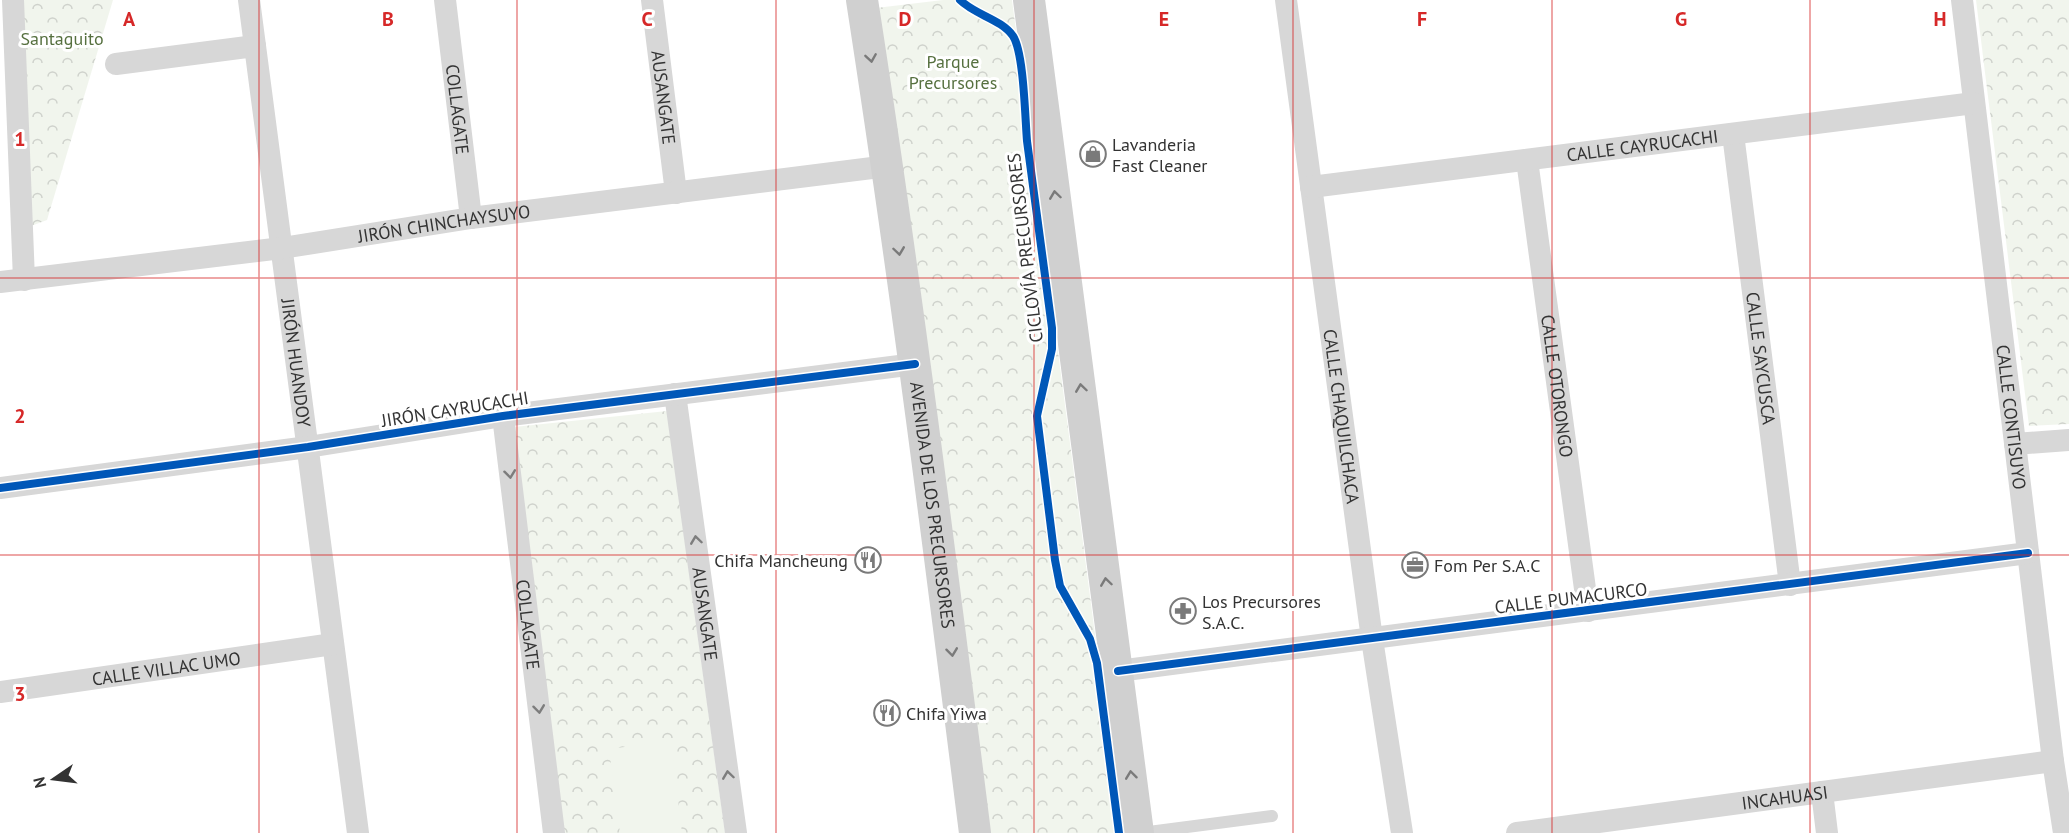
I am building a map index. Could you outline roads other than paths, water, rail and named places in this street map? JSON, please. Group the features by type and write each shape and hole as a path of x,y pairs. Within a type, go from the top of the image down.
{"main road":[{"name":"AVENIDA DE LOS PRECURSORES","path":"862,0 888,166 915,364 975,833"},
{"path":"1029,0 1139,833"}],"street":[{"path":"13,0 8,71 24,280"},
{"name":"JIRÓN HUANDOY","path":"249,0 358,833"},
{"name":"COLLAGATE","path":"445,0 471,218"},
{"name":"AUSANGATE","path":"652,0 676,193"},
{"name":"CALLE CHAQUILCHACA","path":"1286,0 1372,639 1402,833"},
{"name":"CALLE CONTISUYO","path":"1962,0 2053,761 2064,833"},
{"path":"116,64 255,46"},
{"name":"CALLE CAYRUCACHI","path":"1311,187 1974,103"},
{"name":"CALLE SAYCUSCA","path":"1733,134 1790,585"},
{"name":"CALLE OTORONGO","path":"1527,160 1588,611"},
{"name":"JIRÓN CHINCHAYSUYO","path":"0,282 282,248 471,218 888,166"},
{"name":"JIRÓN CAYRUCACHI","path":"0,488 308,447 503,416 915,364"},
{"name":"AUSANGATE","path":"675,394 736,833"},
{"name":"COLLAGATE","path":"503,416 554,833"},
{"path":"2015,444 2069,440"},
{"name":"CALLE PUMACURCO","path":"1118,671 2028,553"},
{"name":"CALLE VILLAC UMO","path":"0,692 333,644"},
{"name":"INCAHUASI","path":"1517,833 1616,826 1822,792 2053,761"},
{"path":"1822,792 1827,833"}],"lane":[{"path":"1139,833 1272,816"}],"place":[{"name":"Lavanderia Fast Cleaner","path":"1093,154"},
{"name":"Chifa Mancheung","path":"868,560"},
{"name":"Fom Per S.A.C","path":"1415,565"},
{"name":"Los Precursores S.A.C.","path":"1183,611"},
{"name":"Chifa Yiwa","path":"887,713"}],"park label":[{"name":"Santaguito","path":"62,38"},
{"name":"Parque Precursores","path":"953,71"}]}
